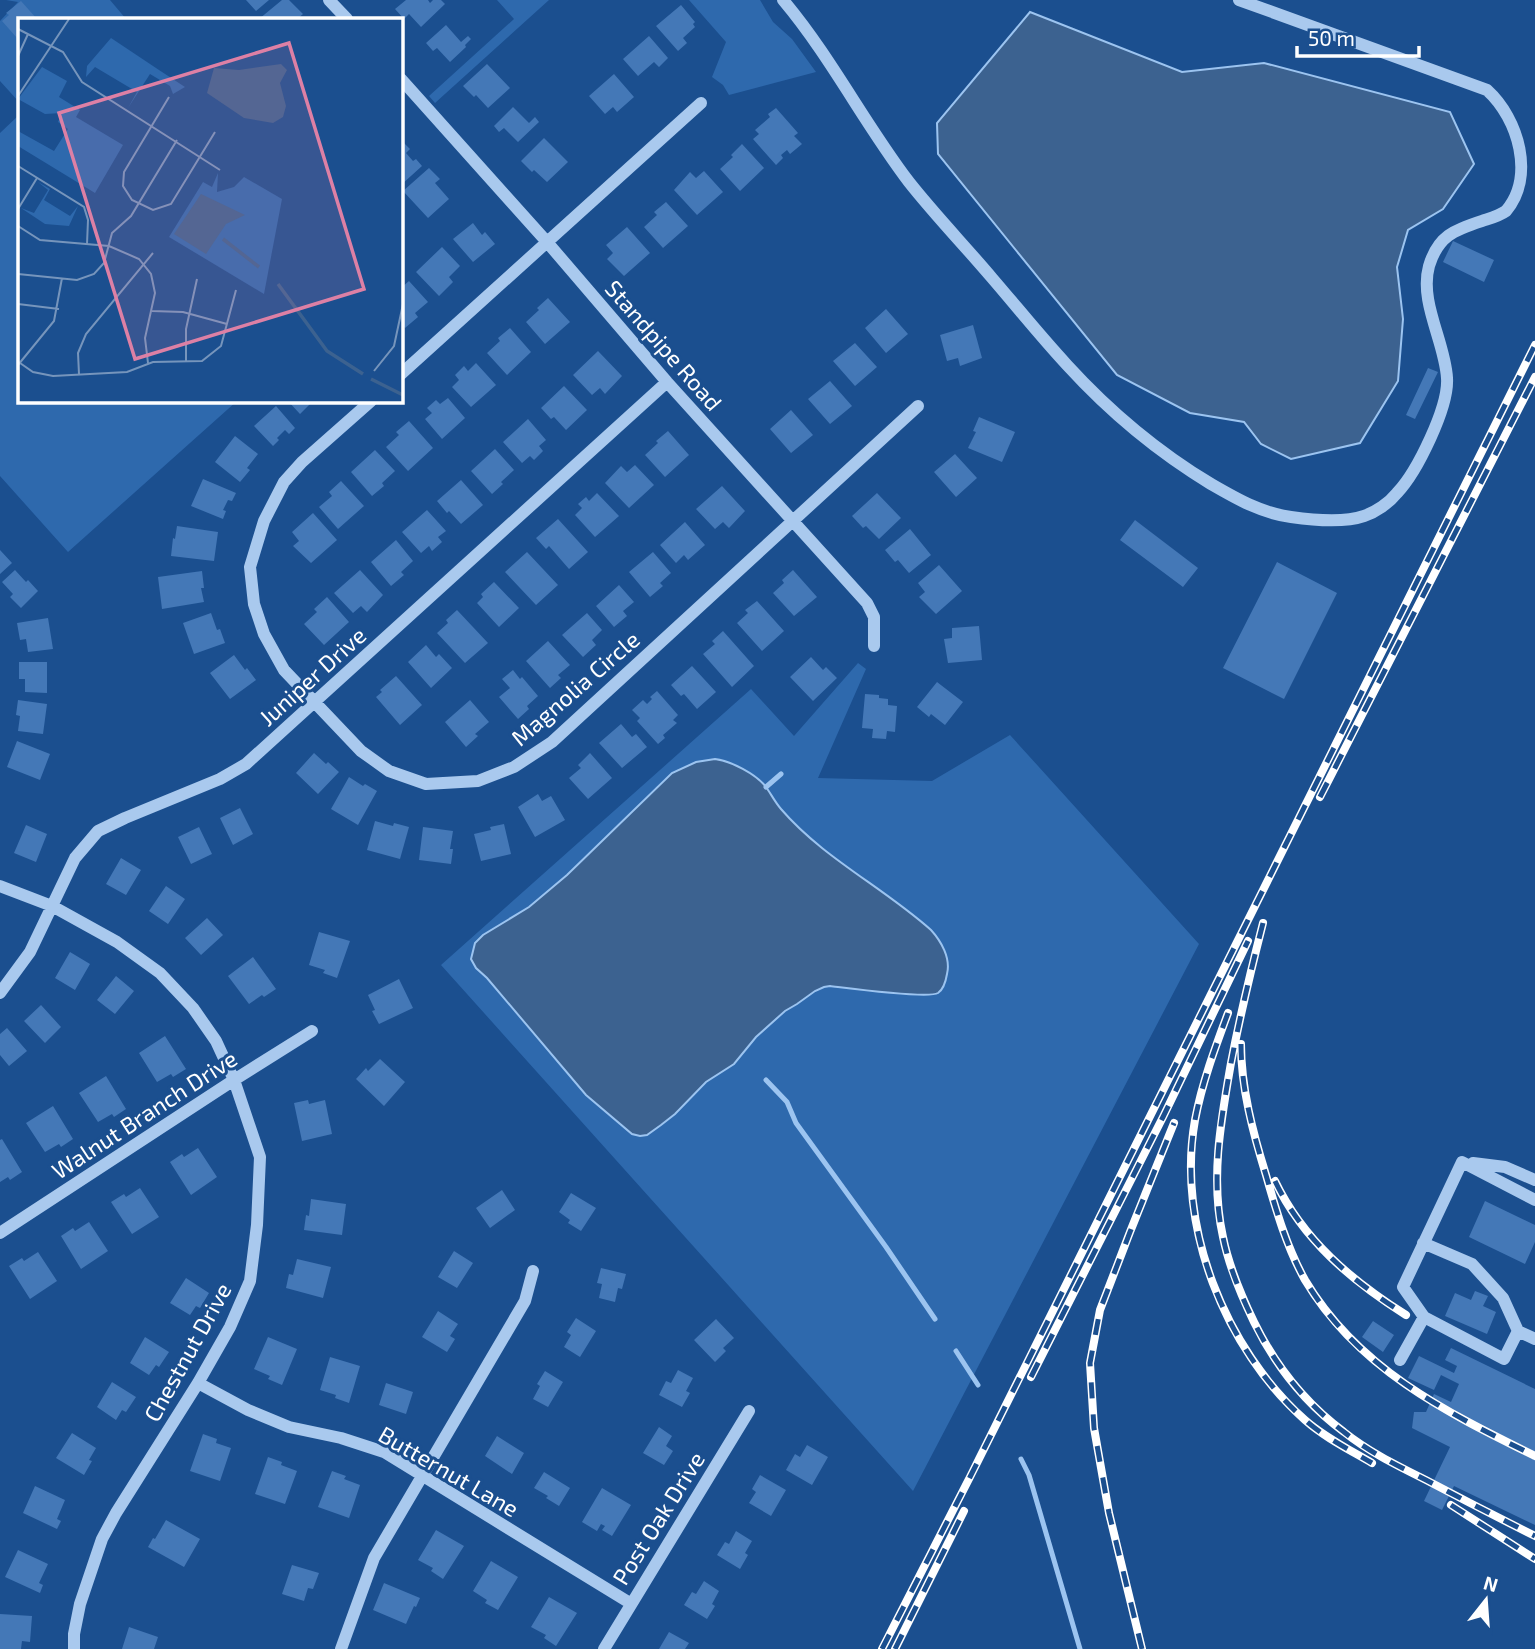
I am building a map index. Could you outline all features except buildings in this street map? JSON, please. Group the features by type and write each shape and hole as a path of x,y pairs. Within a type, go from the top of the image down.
{"street":[{"path":"329,0 346,18"},
{"path":"783,0 803,23 910,183 1068,366 1108,406 1186,469 1258,509 1315,520 1362,517 1379,509 1408,479 1426,446 1446,392 1445,367 1427,286 1433,255 1451,232 1495,218 1516,202 1525,187 1528,158 1521,135 1510,116 1487,90 1239,0"},
{"name":"Standpipe Road","path":"402,80 547,242 667,382 867,603 874,617 874,646"},
{"path":"402,373 701,103"},
{"name":"Juniper Drive","path":"0,993 30,952 75,858 98,831 220,779 246,764 667,382"},
{"name":"Magnolia Circle","path":"369,402 302,462 284,482 264,521 250,568 254,604 264,634 284,670 361,751 389,771 426,784 478,781 514,767 552,742 918,406"},
{"name":"Chestnut Drive","path":"0,886 52,906 117,942 160,972 193,1008 216,1041 234,1080 260,1157 257,1225 250,1281 230,1327 198,1383 102,1539 80,1604 74,1649"},
{"name":"Walnut Branch Drive","path":"0,1233 312,1031"},
{"path":"1462,1162 1505,1167 1535,1180"},
{"path":"1462,1162 1535,1200"},
{"path":"1462,1162 1403,1287 1424,1317 1504,1359 1518,1331"},
{"path":"1423,1243 1472,1264 1503,1298 1518,1331 1535,1339"},
{"path":"341,1649 374,1558 524,1301 533,1271"},
{"path":"1400,1360 1424,1317"},
{"name":"Butternut Lane","path":"198,1383 248,1410 289,1427 341,1438 384,1452 630,1603"},
{"name":"Post Oak Drive","path":"604,1649 749,1411"}],"shaded area":[{"path":"6,0 110,0 125,18 18,18 18,101 0,81 0,21 18,2"},
{"path":"497,0 549,0 435,103 429,96 514,19"},
{"path":"689,0 760,0 773,22 792,39 816,72 729,95 723,85 712,77 726,42"},
{"path":"1030,12 1182,72 1264,63 1450,112 1474,164 1443,209 1408,230 1397,267 1403,319 1398,381 1360,443 1291,459 1261,444 1244,422 1190,413 1117,375 938,154 937,123"},
{"path":"18,116 18,402 236,402 68,552 0,476 0,133"},
{"path":"858,663 866,669 818,778 932,781 1010,735 1199,944 913,1491 441,965 751,689 794,736"},
{"path":"715,759 736,765 756,777 781,809 815,843 931,930 946,956 947,976 940,991 931,995 830,986 815,991 785,1011 756,1037 734,1064 706,1082 675,1114 647,1135 640,1136 632,1134 586,1095 471,959 475,943 483,935 529,907 567,875 672,773 696,762"}],"waterway":[{"path":"766,787 781,774"},
{"path":"766,1080 787,1102 796,1123 935,1319"},
{"path":"956,1351 978,1385"},
{"path":"1021,1459 1029,1475 1080,1649"}],"railway":[{"path":"882,1649 1535,345"},
{"path":"1320,797 1535,377"},
{"path":"1263,923 1231,1063 1217,1171 1223,1237 1245,1302 1262,1338 1281,1368 1316,1409 1330,1421 1384,1458 1535,1536"},
{"path":"1031,1377 1163,1117 1248,941"},
{"path":"1228,1013 1201,1093 1195,1120 1191,1160 1193,1202 1200,1243 1230,1322 1251,1358 1305,1420 1372,1463"},
{"path":"1241,1044 1249,1110 1278,1215 1299,1268 1326,1311 1351,1339 1406,1385 1535,1456"},
{"path":"1142,1649 1109,1513 1094,1428 1090,1363 1100,1310 1174,1123"},
{"path":"1275,1181 1300,1222 1331,1257 1367,1288 1406,1315"},
{"path":"1451,1505 1535,1559"},
{"path":"895,1649 964,1511"}]}
